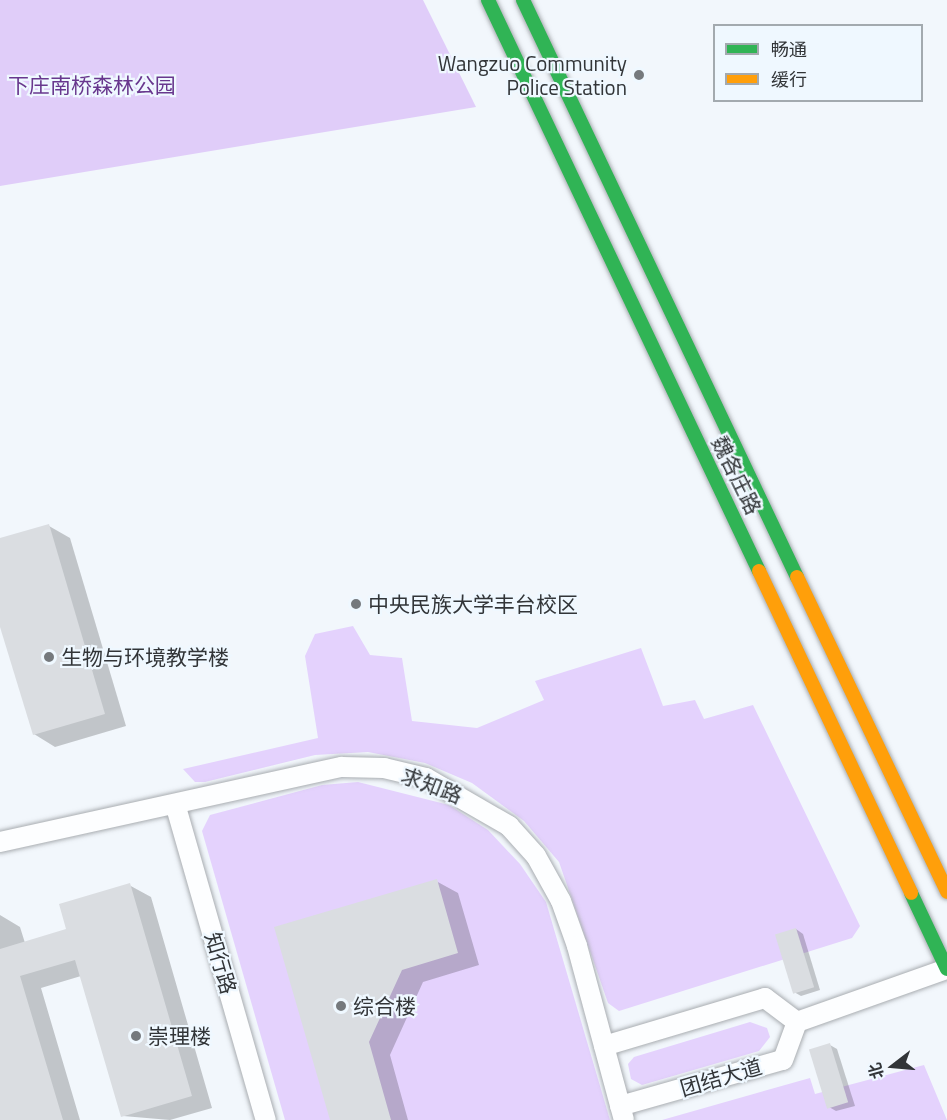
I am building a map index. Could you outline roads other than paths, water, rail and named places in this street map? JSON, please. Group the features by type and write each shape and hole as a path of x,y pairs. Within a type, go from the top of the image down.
{"main road":[{"name":"魏各庄路","path":"488,0 947,969"},
{"name":"魏各庄路","path":"523,0 947,892"}],"street":[{"name":"求知路","path":"0,842 176,807 342,767 384,768 426,778 469,799 516,834 561,901 622,1113"},
{"name":"知行路","path":"176,807 266,1120"},
{"path":"604,1046 765,998 797,1022 947,969"},
{"name":"团结大道","path":"622,1113 783,1060 797,1022"}],"place":[{"name":"Wangzuo Community Police Station","path":"639,75"},
{"name":"中央民族大学丰台校区","path":"356,604"},
{"name":"生物与环境教学楼","path":"49,657"},
{"name":"综合楼","path":"341,1006"},
{"name":"崇理楼","path":"136,1036"}],"park label":[{"name":"下庄南桥森林公园","path":"92,85"}]}
